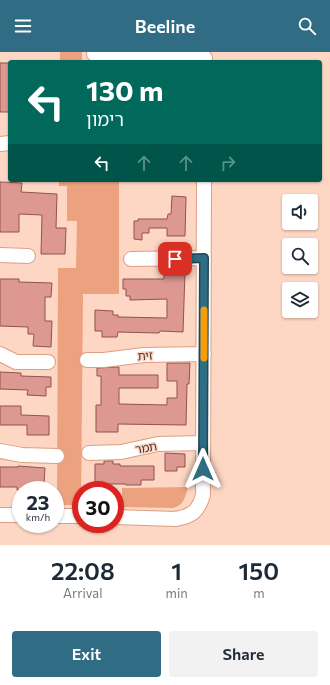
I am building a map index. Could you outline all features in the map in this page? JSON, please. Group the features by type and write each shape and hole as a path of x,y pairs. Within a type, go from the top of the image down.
{"street":[{"path":"94,54 124,54 157,58 204,57"},
{"path":"124,517 175,519 189,515 198,510 203,495 204,182"},
{"path":"0,255 28,256"},
{"path":"130,259 204,258"},
{"path":"0,354 16,362 48,362"},
{"name":"זית","path":"87,360 104,360 144,355 204,354"},
{"name":"תמר","path":"89,453 121,452 158,444 203,443"},
{"path":"0,451 22,455 57,456"},
{"path":"0,515 12,515"}],"shaded area":[{"path":"60,52 82,52 82,60 60,60"},
{"path":"59,182 119,182 119,294 83,294 81,481 72,481 72,505 64,505 64,481 57,481 58,268 76,268 77,221 67,221 67,186 59,186"},
{"path":"188,487 182,503 173,508 124,507 124,488"}],"building":[{"path":"0,63 8,63 8,112 0,112"},
{"path":"0,182 22,183 21,192 57,194 56,228 66,228 65,254 41,254 42,215 19,214 19,232 0,232"},
{"path":"172,196 186,197 185,236 167,236 167,228 149,228 149,233 142,233 142,240 134,239 134,221 138,221 138,219 167,219 168,214 171,214"},
{"path":"164,270 185,271 183,332 118,332 117,337 102,337 102,331 95,331 95,310 113,311 113,315 118,315 118,317 167,318 167,299 130,300 130,296 126,296 126,289 123,289 123,279 164,279"},
{"path":"0,279 19,279 19,282 52,283 51,297 45,297 45,321 52,321 51,347 33,346 34,334 28,334 28,327 0,326"},
{"path":"167,363 190,363 189,384 187,384 186,425 118,424 118,432 96,432 96,405 101,405 101,376 97,376 97,368 119,367 119,375 158,375 158,388 119,388 119,404 167,405 167,398 177,398 177,381 167,381"},
{"path":"0,372 21,373 21,376 51,377 51,387 46,387 46,396 27,395 28,390 0,389"},
{"path":"0,406 21,406 21,415 49,416 49,435 27,435 27,425 0,425"},
{"path":"165,453 185,454 185,467 177,467 177,471 165,471"},
{"path":"104,461 113,461 113,464 120,464 120,466 154,466 154,480 141,480 141,485 126,485 124,484 124,481 95,481 95,464 104,464"},
{"path":"0,467 45,468 44,481 12,481 12,487 0,487"}],"slow traffic":[{"path":"204,310 204,358"}],"route":[{"path":"175,259 204,258 203,469"}]}
